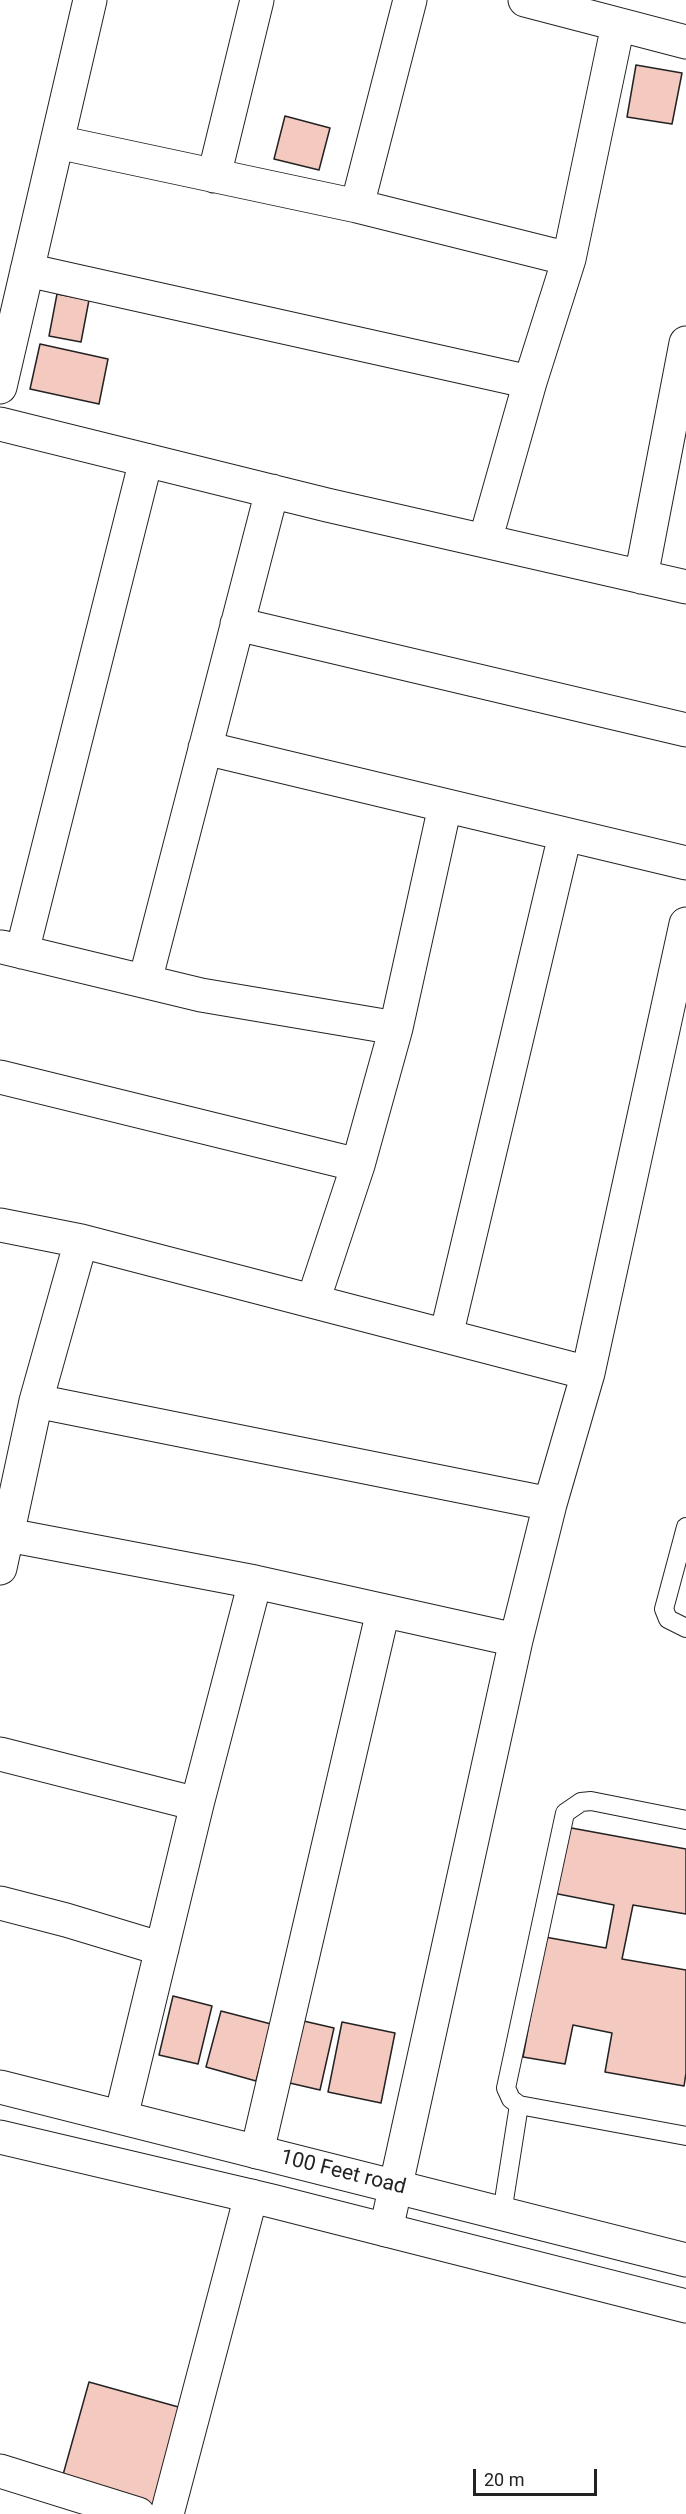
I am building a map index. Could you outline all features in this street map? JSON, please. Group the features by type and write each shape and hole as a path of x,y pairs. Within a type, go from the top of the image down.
{"street":[{"path":"0,387 90,0"},
{"path":"214,176 257,0"},
{"path":"357,206 410,0"},
{"path":"525,0 686,42"},
{"path":"485,541 530,382 569,259 618,25"},
{"path":"57,142 357,206 569,259"},
{"path":"27,270 530,382"},
{"path":"641,577 686,343"},
{"path":"0,424 272,491 686,587"},
{"path":"146,460 11,950 201,995 396,1028"},
{"path":"144,981 272,491"},
{"path":"237,624 686,730"},
{"path":"205,748 686,863"},
{"path":"313,1301 358,1165 396,1028 445,806"},
{"path":"446,1336 565,835"},
{"path":"386,2230 516,1640 550,1504 588,1373 686,924"},
{"path":"0,1077 358,1165"},
{"path":"0,1225 81,1241 588,1373"},
{"path":"0,1568 9,1535 36,1401 81,1241"},
{"path":"36,1401 550,1504"},
{"path":"9,1535 255,1582 516,1640"},
{"path":"121,2117 197,1804 255,1582"},
{"path":"257,2152 383,1611"},
{"path":"0,1754 197,1804"},
{"path":"0,1903 162,1949"},
{"name":"100 Feet road","path":"0,2087 686,2260"},
{"path":"0,2137 251,2196 686,2306"},
{"path":"167,2514 251,2196"},
{"path":"0,2471 138,2514"}],"lane":[{"path":"686,1527 664,1609 668,1619 686,1628"},
{"path":"686,1820 591,1801 581,1802 565,1813 506,2088 511,2099 519,2105 686,2136"},
{"path":"502,2214 519,2105"}],"building":[{"path":"636,65 682,73 672,124 627,117"},
{"path":"285,116 330,128 319,170 274,159"},
{"path":"57,294 89,300 81,342 49,336"},
{"path":"40,344 108,359 99,404 30,389"},
{"path":"566,1827 686,1849 686,1914 633,1905 622,1959 686,1970 684,2086 605,2072 612,2033 573,2025 565,2064 523,2057 545,1937 606,1948 614,1905 553,1893"},
{"path":"173,1996 212,2006 198,2064 159,2055"},
{"path":"221,2011 271,2024 256,2081 206,2067"},
{"path":"295,2019 334,2028 320,2090 281,2081"},
{"path":"342,2022 395,2033 381,2103 328,2092"},
{"path":"89,2382 182,2408 152,2514 59,2489"}]}
